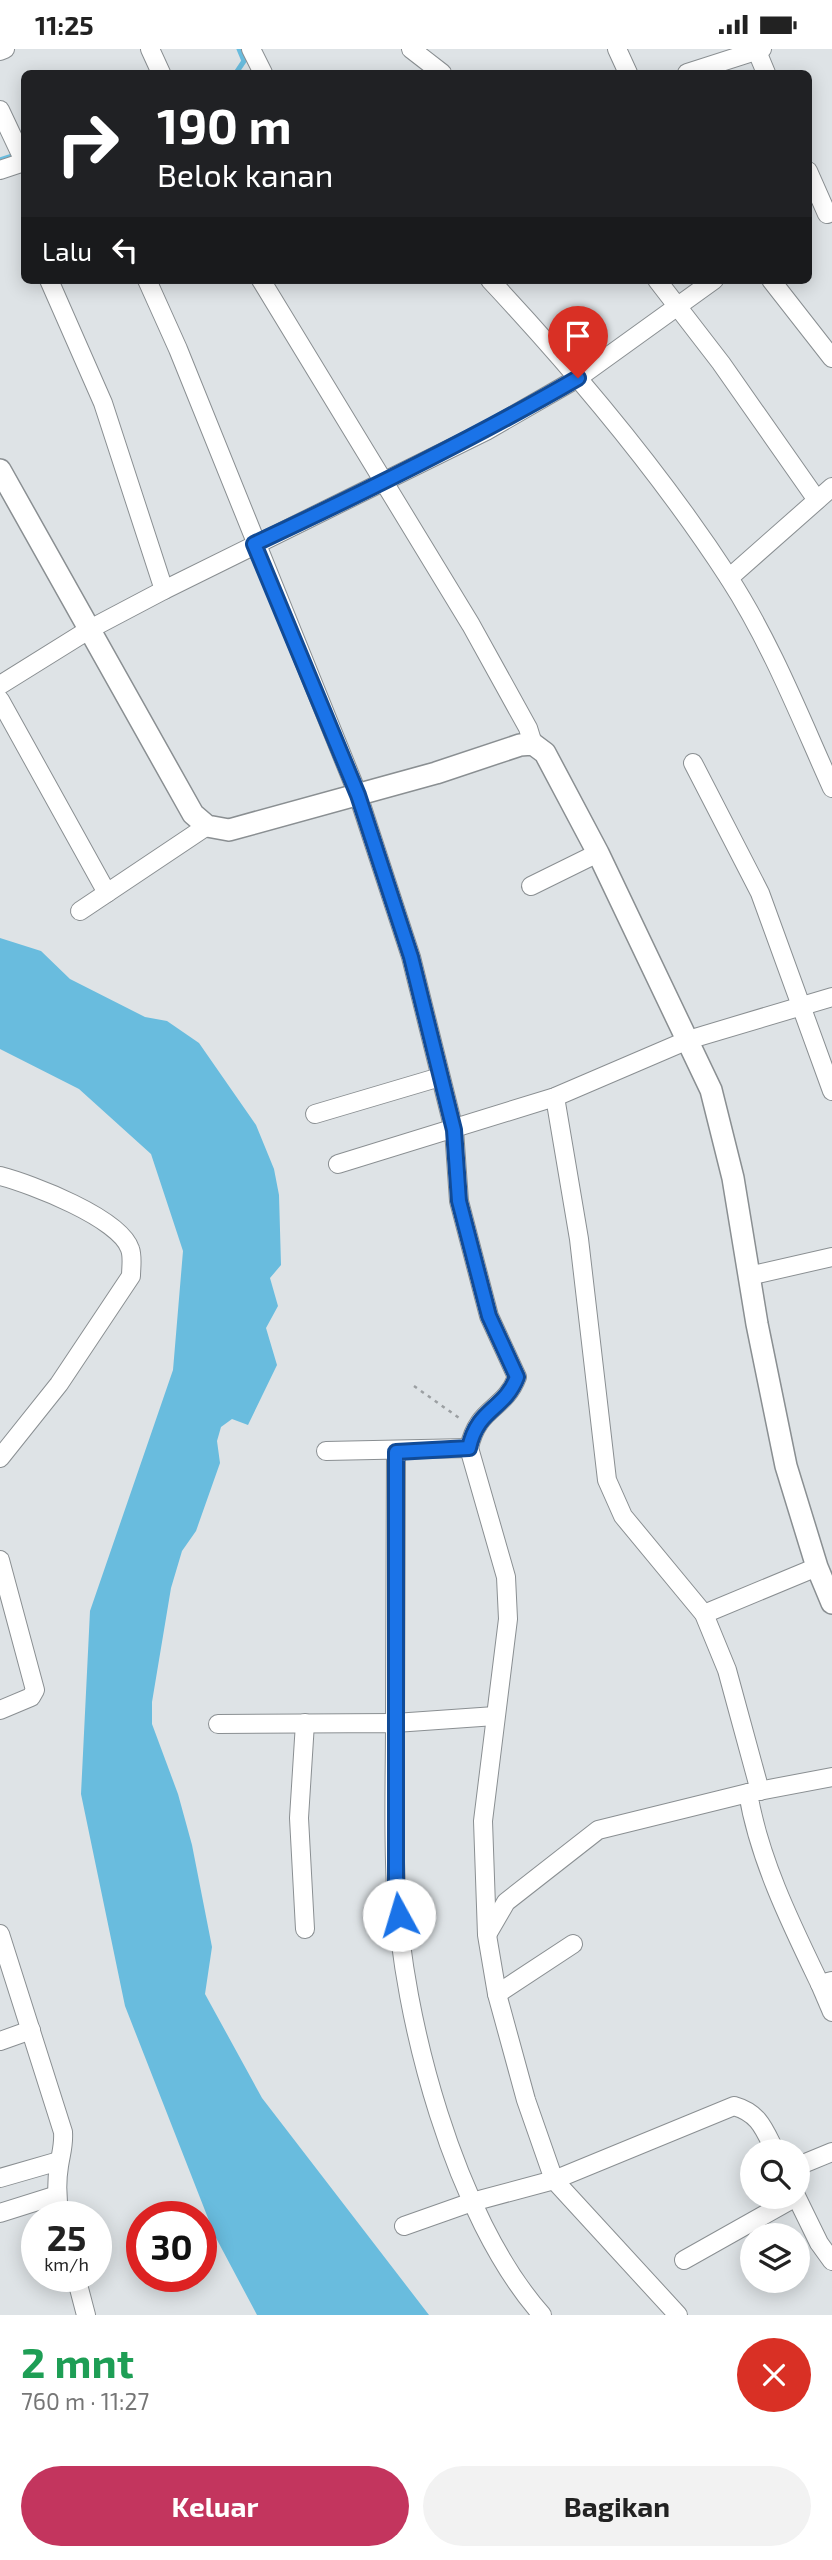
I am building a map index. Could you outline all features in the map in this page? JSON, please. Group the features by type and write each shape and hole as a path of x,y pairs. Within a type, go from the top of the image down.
{"street":[{"path":"0,51 5,49"},
{"path":"150,49 160,70"},
{"path":"251,49 262,70"},
{"path":"411,49 438,70"},
{"path":"617,49 627,70"},
{"path":"696,70 758,49 765,70"},
{"path":"0,110 21,155"},
{"path":"0,170 21,158"},
{"path":"812,179 829,213"},
{"path":"51,284 103,403 164,590"},
{"path":"149,284 178,349 254,544 358,795 411,957 454,1130 459,1201 489,1316 517,1377 510,1394 473,1428 469,1448 506,1577 508,1619 483,1821 487,1934 497,1994 526,2099 554,2180 678,2315"},
{"path":"263,284 471,625 528,727 533,744 545,753 598,853 711,1090 733,1178 786,1466 817,1567 832,1603"},
{"path":"494,284 578,378 729,578 788,690 832,788"},
{"path":"659,284 721,363 817,500"},
{"path":"0,685 90,629 164,590 486,431 578,378 709,284"},
{"path":"774,284 832,358"},
{"path":"0,470 193,814 207,826 229,830 358,795 520,745 533,744"},
{"path":"729,578 832,487"},
{"path":"0,700 107,893"},
{"path":"693,763 760,894 803,1005 832,1091"},
{"path":"80,911 207,826"},
{"path":"531,886 598,853"},
{"path":"338,1164 555,1097 688,1040 832,997"},
{"path":"315,1115 440,1077"},
{"path":"555,1097 579,1239 607,1480 623,1517 704,1614 727,1670 754,1792 752,1816 772,1874 826,1982 832,2012"},
{"path":"0,1176 21,1182 96,1216 127,1242 132,1263 131,1276 59,1384 0,1458"},
{"path":"749,1276 832,1257"},
{"path":"327,1451 396,1452 469,1448"},
{"path":"396,1452 396,1890 413,2019 438,2111 472,2202 508,2272 542,2315"},
{"path":"0,1560 35,1691 31,1697 0,1710"},
{"path":"704,1614 817,1567"},
{"path":"218,1724 395,1723 495,1716"},
{"path":"305,1723 299,1818 305,1929"},
{"path":"487,1934 506,1902 580,1841 598,1830 754,1792 832,1777"},
{"path":"0,1934 63,2132 65,2148 59,2161 58,2201"},
{"path":"497,1994 573,1944"},
{"path":"0,2041 31,2030"},
{"path":"404,2226 472,2202 554,2180 734,2106 749,2110 760,2120 769,2139"},
{"path":"810,2161 832,2152"},
{"path":"0,2178 59,2161"},
{"path":"0,2213 57,2195"},
{"path":"684,2260 775,2209"},
{"path":"802,2209 819,2243 832,2261"},
{"path":"80,2292 86,2315"}],"path":[{"path":"414,1386 473,1428"}],"water":[{"path":"0,938 41,951 70,979 145,1017 167,1021 199,1043 256,1125 274,1169 279,1195 281,1265 270,1278 278,1306 266,1328 277,1365 248,1425 232,1419 221,1427 217,1441 220,1463 196,1531 182,1551 171,1588 152,1702 152,1724 178,1794 192,1845 212,1947 205,1994 262,2098 429,2315 257,2315 217,2240 217,2201 201,2201 125,2006 81,1794 90,1611 173,1370 183,1251 151,1154 79,1089 0,1049"}],"waterway":[{"path":"238,70 244,61 239,49"},
{"path":"0,160 18,154"}],"route":[{"path":"399,1915 396,1890 396,1452 469,1448 473,1428 486,1413 510,1394 517,1377 512,1360 489,1316 459,1201 454,1130 411,957 358,795 254,544 486,431 578,378"}]}
